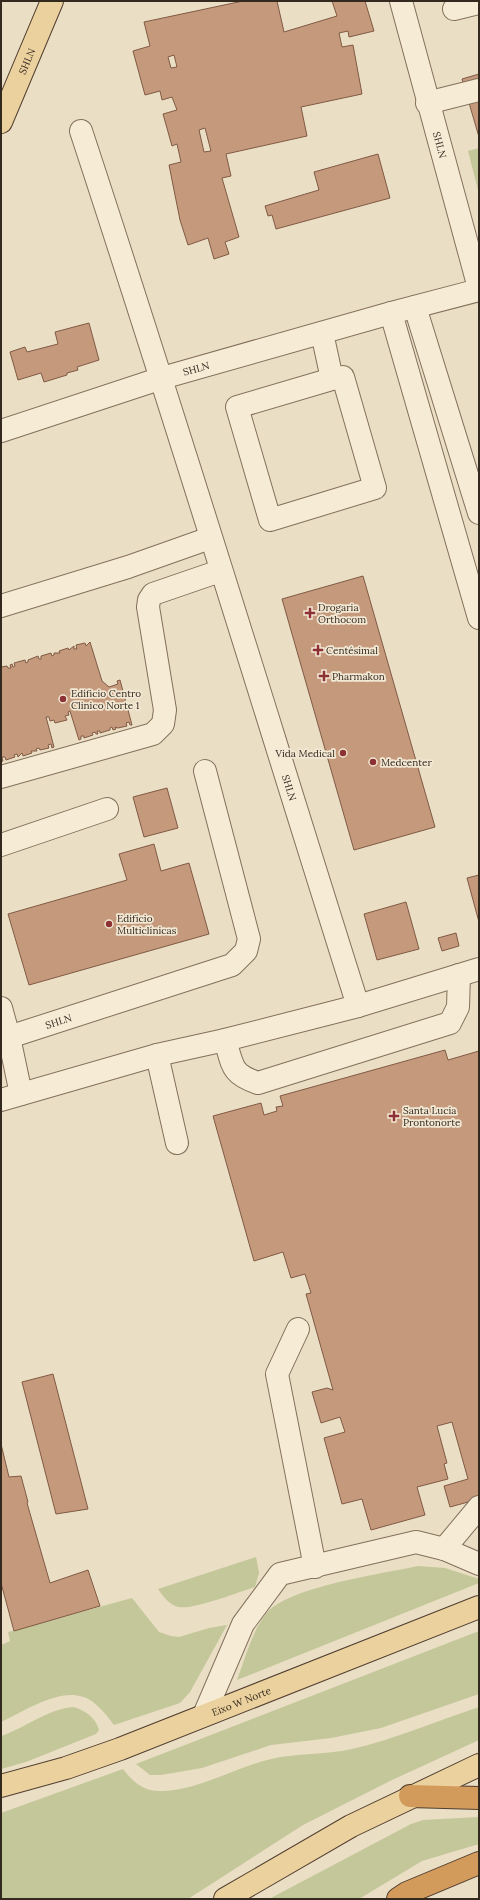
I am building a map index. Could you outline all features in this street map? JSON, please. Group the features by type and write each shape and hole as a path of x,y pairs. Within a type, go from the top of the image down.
{"highway":[{"path":"410,1796 479,1798"},
{"path":"398,1899 479,1863"}],"main road":[{"name":"SHLN","path":"1,122 52,1"},
{"name":"Eixo W Norte","path":"1,1786 66,1768 100,1756 479,1608"},
{"path":"225,1899 351,1826 410,1796 479,1765"}],"street":[{"name":"SHLN","path":"1,431 162,378 479,289 400,1"},
{"path":"454,9 479,3"},
{"path":"427,103 479,90"},
{"name":"SHLN","path":"81,131 162,378 220,571 358,1006"},
{"path":"415,307 479,513"},
{"path":"391,313 479,618"},
{"path":"322,333 332,379"},
{"path":"344,377 375,488 270,520 237,407 332,379 344,377"},
{"path":"1,606 128,567 210,538"},
{"path":"1,777 153,734 163,724 165,710 148,607 149,600 153,594 220,571"},
{"name":"SHLN","path":"9,1037 232,965 246,951 249,939 205,771"},
{"path":"1,845 107,809"},
{"path":"1,1008 9,1037 11,1097 157,1055 225,1040 358,1006 469,972"},
{"path":"225,1040 233,1068 244,1078 258,1084 450,1023 458,1007 469,972"},
{"path":"157,1055 177,1143"},
{"path":"298,1329 277,1374 316,1567"},
{"path":"444,1549 479,1507"},
{"path":"204,1715 243,1624 280,1574 316,1567 416,1542 444,1549 479,1564"}],"green space":[{"path":"479,148 479,194 468,151"},
{"path":"256,1557 259,1573 255,1587 228,1596 195,1606 179,1607 170,1603 164,1598 158,1589"},
{"path":"418,1566 445,1568 479,1579 479,1583 237,1680 260,1622 276,1605 313,1589"},
{"path":"132,1598 159,1632 171,1636 179,1637 209,1628 227,1625 190,1692 180,1703 114,1725 102,1710 93,1702 83,1697 71,1695 59,1696 35,1705 1,1722 1,1645 10,1641 8,1632"},
{"path":"479,1631 479,1694 381,1728 331,1738 271,1745 202,1768 161,1775 150,1775 136,1764"},
{"path":"73,1707 86,1712 93,1718 99,1730 96,1734 26,1762 1,1769 1,1736 55,1711"},
{"path":"479,1707 479,1740 390,1781 303,1825 188,1899 1,1899 1,1813 123,1769 142,1787 157,1791 171,1791 200,1784 271,1759 342,1751 368,1745"},
{"path":"479,1817 479,1844 422,1861 359,1899 269,1899 411,1824 423,1820"}],"building":[{"path":"243,1 277,1 284,32 337,16 332,1 365,1 374,31 349,37 348,31 339,33 342,47 353,45 362,94 301,107 307,136 226,154 231,176 222,178 239,237 225,242 229,254 214,259 208,238 188,245 180,220 169,165 181,162 177,144 172,146 163,114 177,110 172,97 162,100 160,91 145,95 133,51 150,46 144,22","holes":["174,55 177,67 171,68 168,57","205,128 211,151 204,152 199,130"]},
{"path":"479,74 479,137 462,79"},
{"path":"378,154 390,198 276,229 272,215 268,216 265,206 319,190 314,172"},
{"path":"89,323 99,360 77,367 78,370 67,373 67,375 44,382 41,373 18,380 10,352 25,347 27,352 58,344 55,332"},
{"name":"Medcenter","path":"363,576 435,827 354,850 282,599"},
{"name":"Edificio Centro Clinico Norte 1","path":"90,642 102,681 109,687 118,684 117,681 120,680 132,725 130,725 129,722 126,723 127,726 118,728 115,727 116,729 113,730 112,727 110,730 100,733 100,731 97,731 98,734 95,732 92,733 93,735 84,738 84,736 81,736 81,739 79,740 70,711 68,712 69,715 65,716 67,720 55,723 54,720 50,721 49,717 46,717 54,747 52,748 51,744 48,745 49,748 40,750 39,748 36,749 37,751 31,751 32,753 23,756 22,753 18,757 17,754 14,755 15,757 6,760 5,757 2,757 3,761 1,762 1,667 7,666 8,668 11,668 10,665 12,664 13,667 15,666 14,663 25,660 26,663 28,660 38,656 39,659 41,659 41,656 51,653 52,656 54,653 60,653 59,651 68,648 69,650 74,646 74,649 77,649 76,645 85,643 86,646"},
{"path":"167,788 178,828 144,837 133,797"},
{"name":"Edifício Multiclínicas","path":"154,844 161,871 189,863 209,934 29,985 8,914 127,880 119,854"},
{"path":"479,875 479,922 467,878"},
{"path":"406,902 419,949 377,960 364,914"},
{"path":"456,933 459,946 442,951 438,938"},
{"path":"445,1050 448,1060 479,1051 479,1499 450,1507 444,1486 468,1479 452,1422 437,1426 447,1463 444,1464 448,1479 417,1487 425,1515 371,1530 362,1499 342,1504 324,1438 345,1432 340,1417 321,1423 312,1392 327,1388 333,1390 306,1294 311,1293 305,1274 291,1278 283,1252 254,1261 213,1116 261,1103 264,1115 277,1111 276,1107 283,1106 280,1096"},
{"path":"53,1374 88,1509 56,1514 22,1382"},
{"path":"1,1444 9,1477 21,1476 27,1503 50,1583 88,1570 100,1606 14,1631 1,1583"}],"place":[{"name":"Drogaria Orthocom","path":"310,613"},
{"name":"Centésimal","path":"318,650"},
{"name":"Pharmakon","path":"324,676"},
{"name":"Edificio Centro Clinico Norte 1","path":"63,699"},
{"name":"Vida Medical","path":"343,753"},
{"name":"Medcenter","path":"373,762"},
{"name":"Edifício Multiclínicas","path":"109,924"},
{"name":"Santa Lucia Prontonorte","path":"394,1116"}]}
